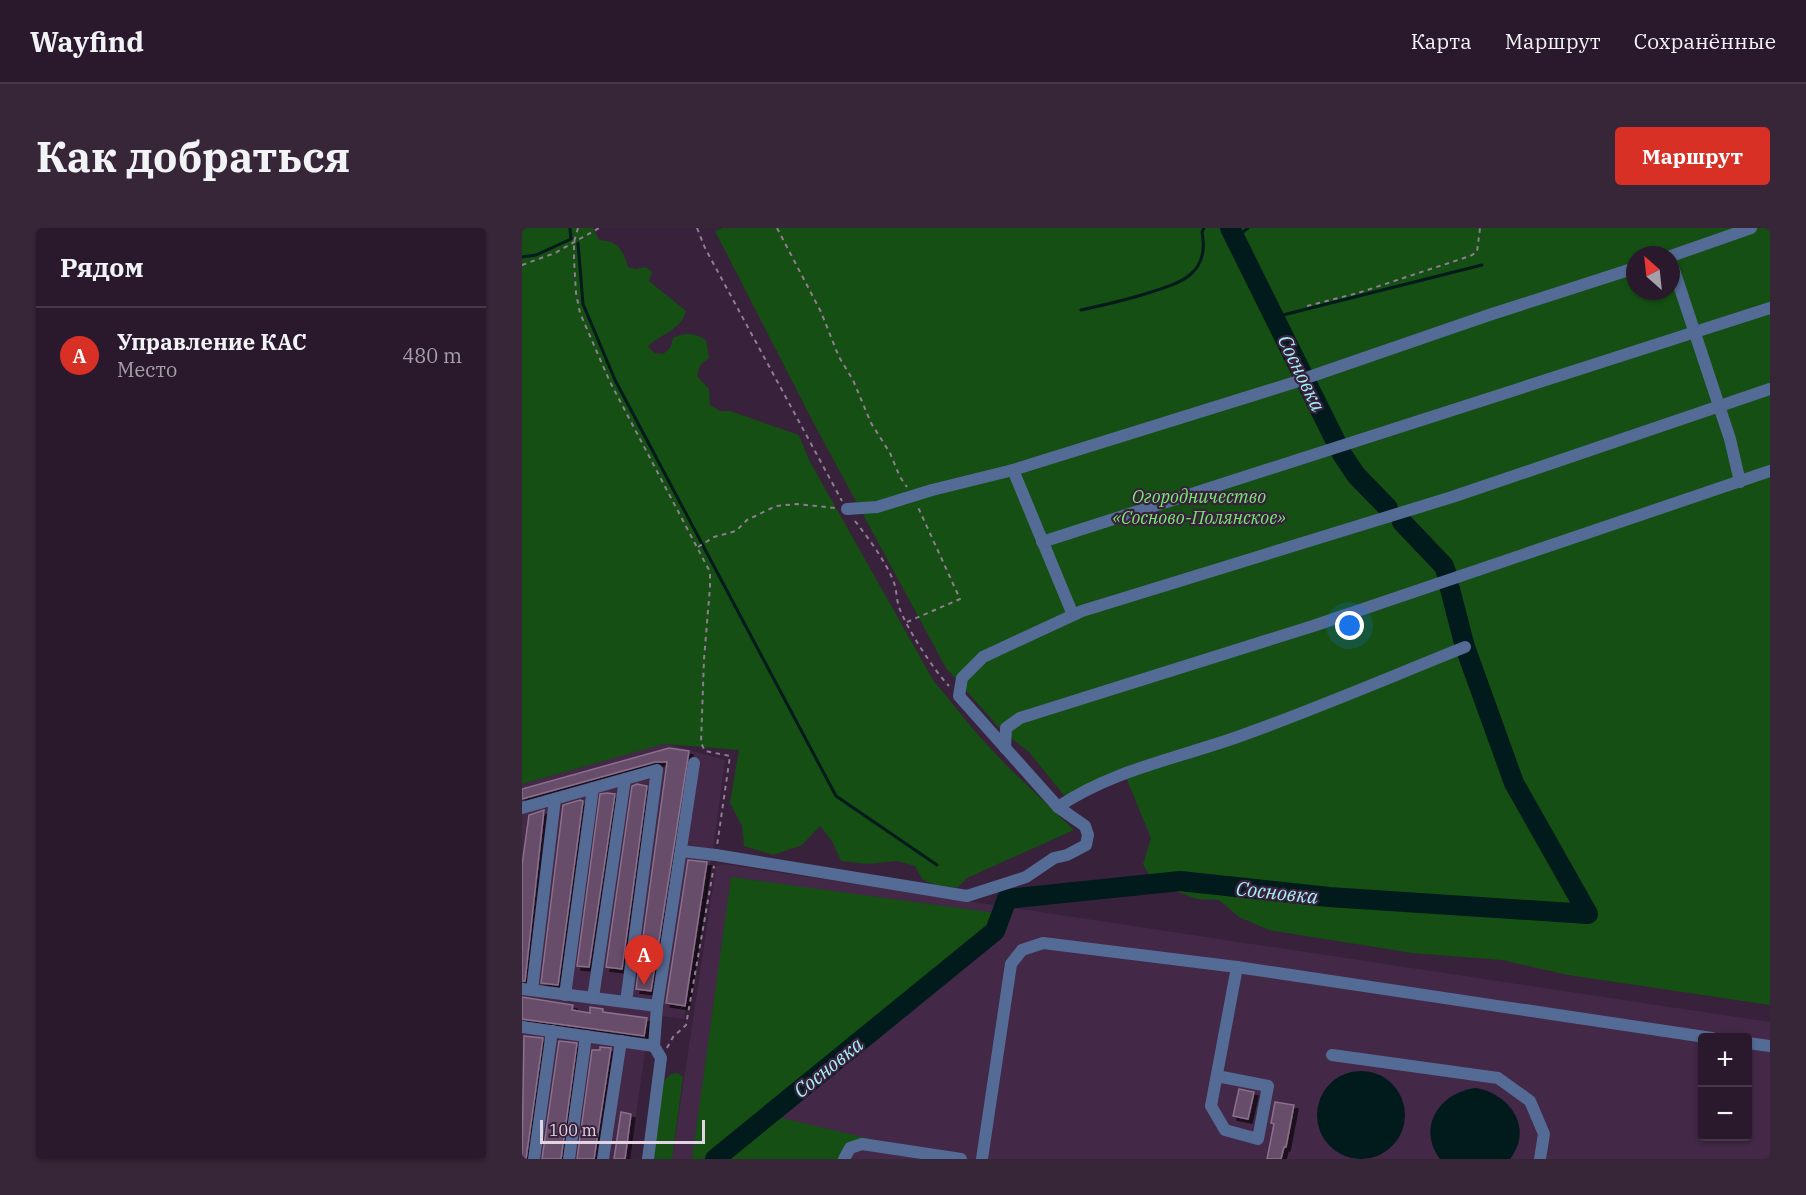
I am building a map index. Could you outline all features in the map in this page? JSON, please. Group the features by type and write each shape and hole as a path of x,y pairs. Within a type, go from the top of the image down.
{"street":[{"path":"1680,253 1751,228"},
{"path":"847,509 877,507 1013,470 1305,379 1489,315 1626,271"},
{"path":"1680,288 1730,439 1740,482"},
{"path":"1042,542 1770,308"},
{"path":"681,851 967,896 1026,877 1054,858 1067,855 1086,844 1088,836 1085,826 1058,807 959,696 962,678 984,657 1073,615 1452,497 1770,389"},
{"path":"1013,470 1073,615"},
{"path":"1005,748 1006,728 1020,718 1313,626 1770,471"},
{"path":"1058,807 1073,797 1140,768 1239,737 1465,647"},
{"path":"648,1159 661,1058 654,1046 657,1006 694,763"},
{"path":"522,810 657,770 626,1002"},
{"path":"593,998 625,779"},
{"path":"565,995 593,788"},
{"path":"555,799 527,990 657,1006"},
{"path":"982,1159 1011,964 1022,950 1043,943 1237,967 1698,1036"},
{"path":"1217,1076 1268,1086 1258,1139 1225,1130 1211,1106 1237,967"},
{"path":"522,1027 654,1046"},
{"path":"534,1159 552,1031"},
{"path":"569,1159 586,1036"},
{"path":"603,1159 621,1041"},
{"path":"1752,1044 1770,1046"},
{"path":"1332,1055 1498,1078 1530,1101 1544,1134 1540,1159"},
{"path":"844,1159 850,1149 862,1144 961,1159"}],"path":[{"path":"578,228 574,242 576,293 584,322 610,382 707,564 710,579 701,743 705,751 730,756 716,855 687,1025 673,1037 661,1058"},
{"path":"522,265 555,253 599,228"},
{"path":"697,228 847,509 893,579 897,590 898,606 938,675 959,696"},
{"path":"777,228 821,312 839,357 853,380 871,423 891,453 900,477 913,496 960,599 907,621"},
{"path":"1307,306 1358,293 1470,256 1477,252 1480,228"},
{"path":"698,547 714,537 736,531 747,520 776,506 797,504 847,509"}],"shaded area":[{"path":"664,743 725,760 715,835 684,1019 650,1015 630,1159 522,1159 522,784"},
{"path":"722,864 1770,1022 1770,1159 672,1159 716,866"},
{"path":"1361,1071 1386,1078 1398,1090 1405,1115 1398,1140 1386,1152 1361,1159 1336,1152 1324,1140 1317,1115 1324,1090 1336,1078"},
{"path":"1476,1088 1499,1097 1515,1114 1520,1136 1517,1147 1510,1159 1440,1159 1433,1147 1430,1135 1431,1124 1436,1113 1452,1096"}],"green space":[{"path":"522,228 593,228 599,240 612,243 619,248 628,267 636,269 646,267 652,272 649,281 686,311 680,323 648,346 654,353 663,354 670,348 673,338 678,336 690,334 706,340 709,358 700,365 697,376 709,389 710,405 720,411 730,411 799,435 809,460 933,680 1007,766 1074,830 967,878 957,888 936,885 923,880 915,866 897,861 867,864 841,861 832,841 820,826 802,845 773,855 744,846 742,826 730,803 739,750 664,744 522,784"},
{"name":"Огородничество «Сосново-Полянское»","path":"723,228 1770,228 1770,1005 1568,975 1502,960 1412,953 1269,930 1239,917 1219,900 1197,899 1154,883 1143,864 1151,838 1125,775 1067,799 1029,752 1002,731 946,668 812,420 715,231"},
{"path":"731,877 1003,914 706,1159 692,1159"},
{"path":"678,1073 683,1077 672,1159 652,1159 664,1081 671,1074"},
{"path":"778,1117 887,1143 865,1141 840,1159 727,1159"}],"building":[{"path":"669,748 689,751 651,991 636,989 667,762 655,762 522,799 522,789"},
{"path":"637,784 647,786 622,969 606,967 632,786"},
{"path":"600,794 615,794 589,967 577,966"},
{"path":"583,801 558,985 541,983 563,805"},
{"path":"544,810 525,981 522,981 522,865 529,815"},
{"path":"688,860 707,862 685,1006 666,1003"},
{"path":"522,997 573,1005 572,1010 590,1013 590,1007 603,1009 603,1012 647,1018 644,1036 522,1019"},
{"path":"524,1036 543,1038 526,1159 522,1159"},
{"path":"559,1041 577,1043 561,1159 542,1159"},
{"path":"600,1047 611,1048 594,1159 577,1159 592,1050 600,1050"},
{"path":"1239,1089 1254,1092 1248,1119 1233,1116"},
{"path":"1275,1102 1294,1105 1286,1147 1284,1147 1281,1159 1267,1159 1274,1124 1271,1123"},
{"path":"621,1112 631,1114 625,1159 614,1159"}],"waterway":[{"path":"522,257 536,255 571,239 570,228"},
{"path":"1081,310 1140,296 1182,280 1197,267 1202,258 1204,228"},
{"name":"Сосновка","path":"1230,228 1342,454 1356,475 1388,508"},
{"path":"1235,238 1248,228"},
{"path":"578,243 583,304 615,380 836,796 937,865"},
{"path":"1275,317 1482,265"},
{"name":"Сосновка","path":"1402,522 1444,566 1446,572"},
{"name":"Сосновка","path":"715,1159 995,931 1007,899 1180,881 1329,897 1588,914 1514,783 1465,647 1450,589"}],"place":[{"name":"Управление КАС","path":"644,985"}]}
